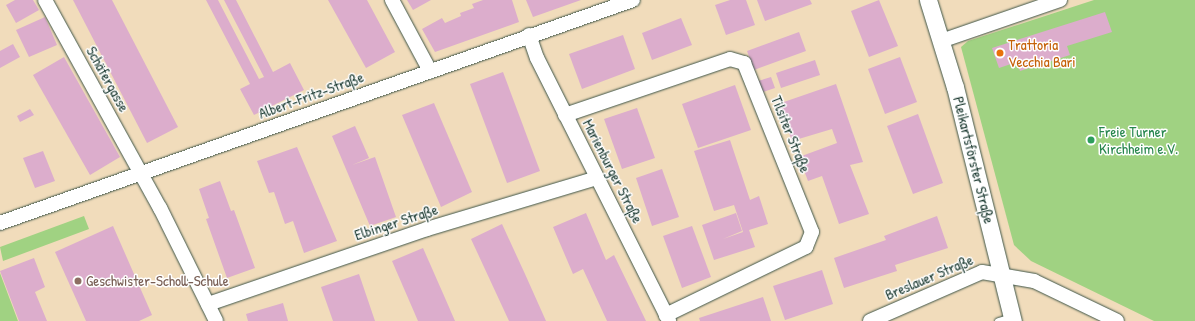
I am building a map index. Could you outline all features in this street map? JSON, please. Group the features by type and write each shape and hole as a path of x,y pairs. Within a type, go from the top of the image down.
{"street":[{"name":"Schäfergasse","path":"45,0 141,174 216,321"},
{"path":"392,0 430,71"},
{"name":"Albert-Fritz-Straße","path":"0,222 141,174 529,35 634,0"},
{"name":"Pleikartsförster Straße","path":"928,0 941,41 1003,274 1008,320"},
{"path":"941,41 1060,0"},
{"name":"Marienburger Straße","path":"529,35 537,58 667,318"},
{"name":"Tilsiter Straße","path":"565,115 730,59 744,63 812,232 806,247 667,318"},
{"name":"Elbinger Straße","path":"208,304 427,228 597,178"},
{"name":"Breslauer Straße","path":"870,321 966,277 982,272 1003,274 1034,281 1117,321"}],"green space":[{"name":"Freie Turner Kirchheim e.V.","path":"1094,0 1195,0 1195,321 1154,321 1031,261 1014,245 961,47 968,41"},
{"path":"84,216 89,229 3,261 0,247"},
{"path":"0,273 18,321 0,321"}],"building":[{"path":"15,0 33,0 39,10 16,23 6,5"},
{"path":"73,0 112,0 178,127 147,143"},
{"path":"206,0 218,0 259,79 264,77 224,0 236,0 273,72 290,63 304,90 254,115 240,89 250,84"},
{"path":"328,0 367,0 395,52 366,68"},
{"path":"407,0 431,0 413,10"},
{"path":"483,0 512,0 519,22 435,52 422,29 442,18 445,23 461,16 460,13 474,8 472,4"},
{"path":"526,0 581,0 533,17"},
{"path":"730,0 746,0 755,25 726,35 715,5"},
{"path":"757,0 810,0 812,4 765,21"},
{"path":"879,0 898,46 869,57 851,11"},
{"path":"1105,12 1112,32 1067,46 1070,55 1020,71 1017,62 999,68 992,48"},
{"path":"45,17 57,45 29,57 16,30"},
{"path":"681,18 692,45 652,60 642,33"},
{"path":"799,32 806,51 754,70 747,51"},
{"path":"623,35 635,69 582,89 569,54"},
{"path":"13,44 20,57 0,68 0,51"},
{"path":"64,57 120,157 90,175 33,75"},
{"path":"900,57 917,102 885,114 868,69"},
{"path":"815,60 820,75 781,88 776,73"},
{"path":"503,72 540,171 507,183 470,84"},
{"path":"771,77 775,88 763,92 758,81"},
{"path":"836,84 863,162 850,165 869,214 839,224 822,176 808,181 799,157 837,143 832,129 792,141 778,104"},
{"path":"735,85 751,130 698,148 682,104"},
{"path":"434,103 472,192 441,207 402,115"},
{"path":"637,108 655,158 622,169 604,119"},
{"path":"30,109 34,115 20,122 17,116"},
{"path":"918,114 943,183 913,194 887,126"},
{"path":"355,126 369,158 352,165 375,157 396,217 370,226 332,136"},
{"path":"730,140 750,200 759,196 768,224 749,230 755,247 714,260 702,225 736,213 742,231 723,239 743,232 734,205 714,211 694,151"},
{"path":"297,147 337,241 304,253 293,221 285,224 274,192 269,193 257,161"},
{"path":"43,151 55,181 35,188 23,158"},
{"path":"662,169 679,217 652,226 636,178"},
{"path":"220,181 231,211 234,210 255,268 227,278 206,219 209,218 199,189"},
{"path":"586,213 606,260 614,255 646,321 607,321 583,269 573,274 553,227"},
{"path":"937,216 948,248 895,265 897,271 844,288 834,258 886,240 884,236"},
{"path":"502,224 546,321 509,321 471,239"},
{"path":"113,226 152,315 139,321 86,321 55,252"},
{"path":"692,226 711,277 682,288 663,236"},
{"path":"423,248 455,321 418,321 392,261"},
{"path":"34,258 45,287 35,292 47,321 19,321 0,271"},
{"path":"822,270 833,304 785,320 773,286"},
{"path":"359,274 375,321 333,321 321,287"},
{"path":"763,297 771,321 700,321 699,318"},
{"path":"283,303 288,321 248,321 246,314"}],"place":[{"name":"Trattoria Vecchia Bari","path":"1000,53"},
{"name":"Freie Turner Kirchheim e.V.","path":"1091,140"},
{"name":"Geschwister-Scholl-Schule","path":"78,281"}]}
